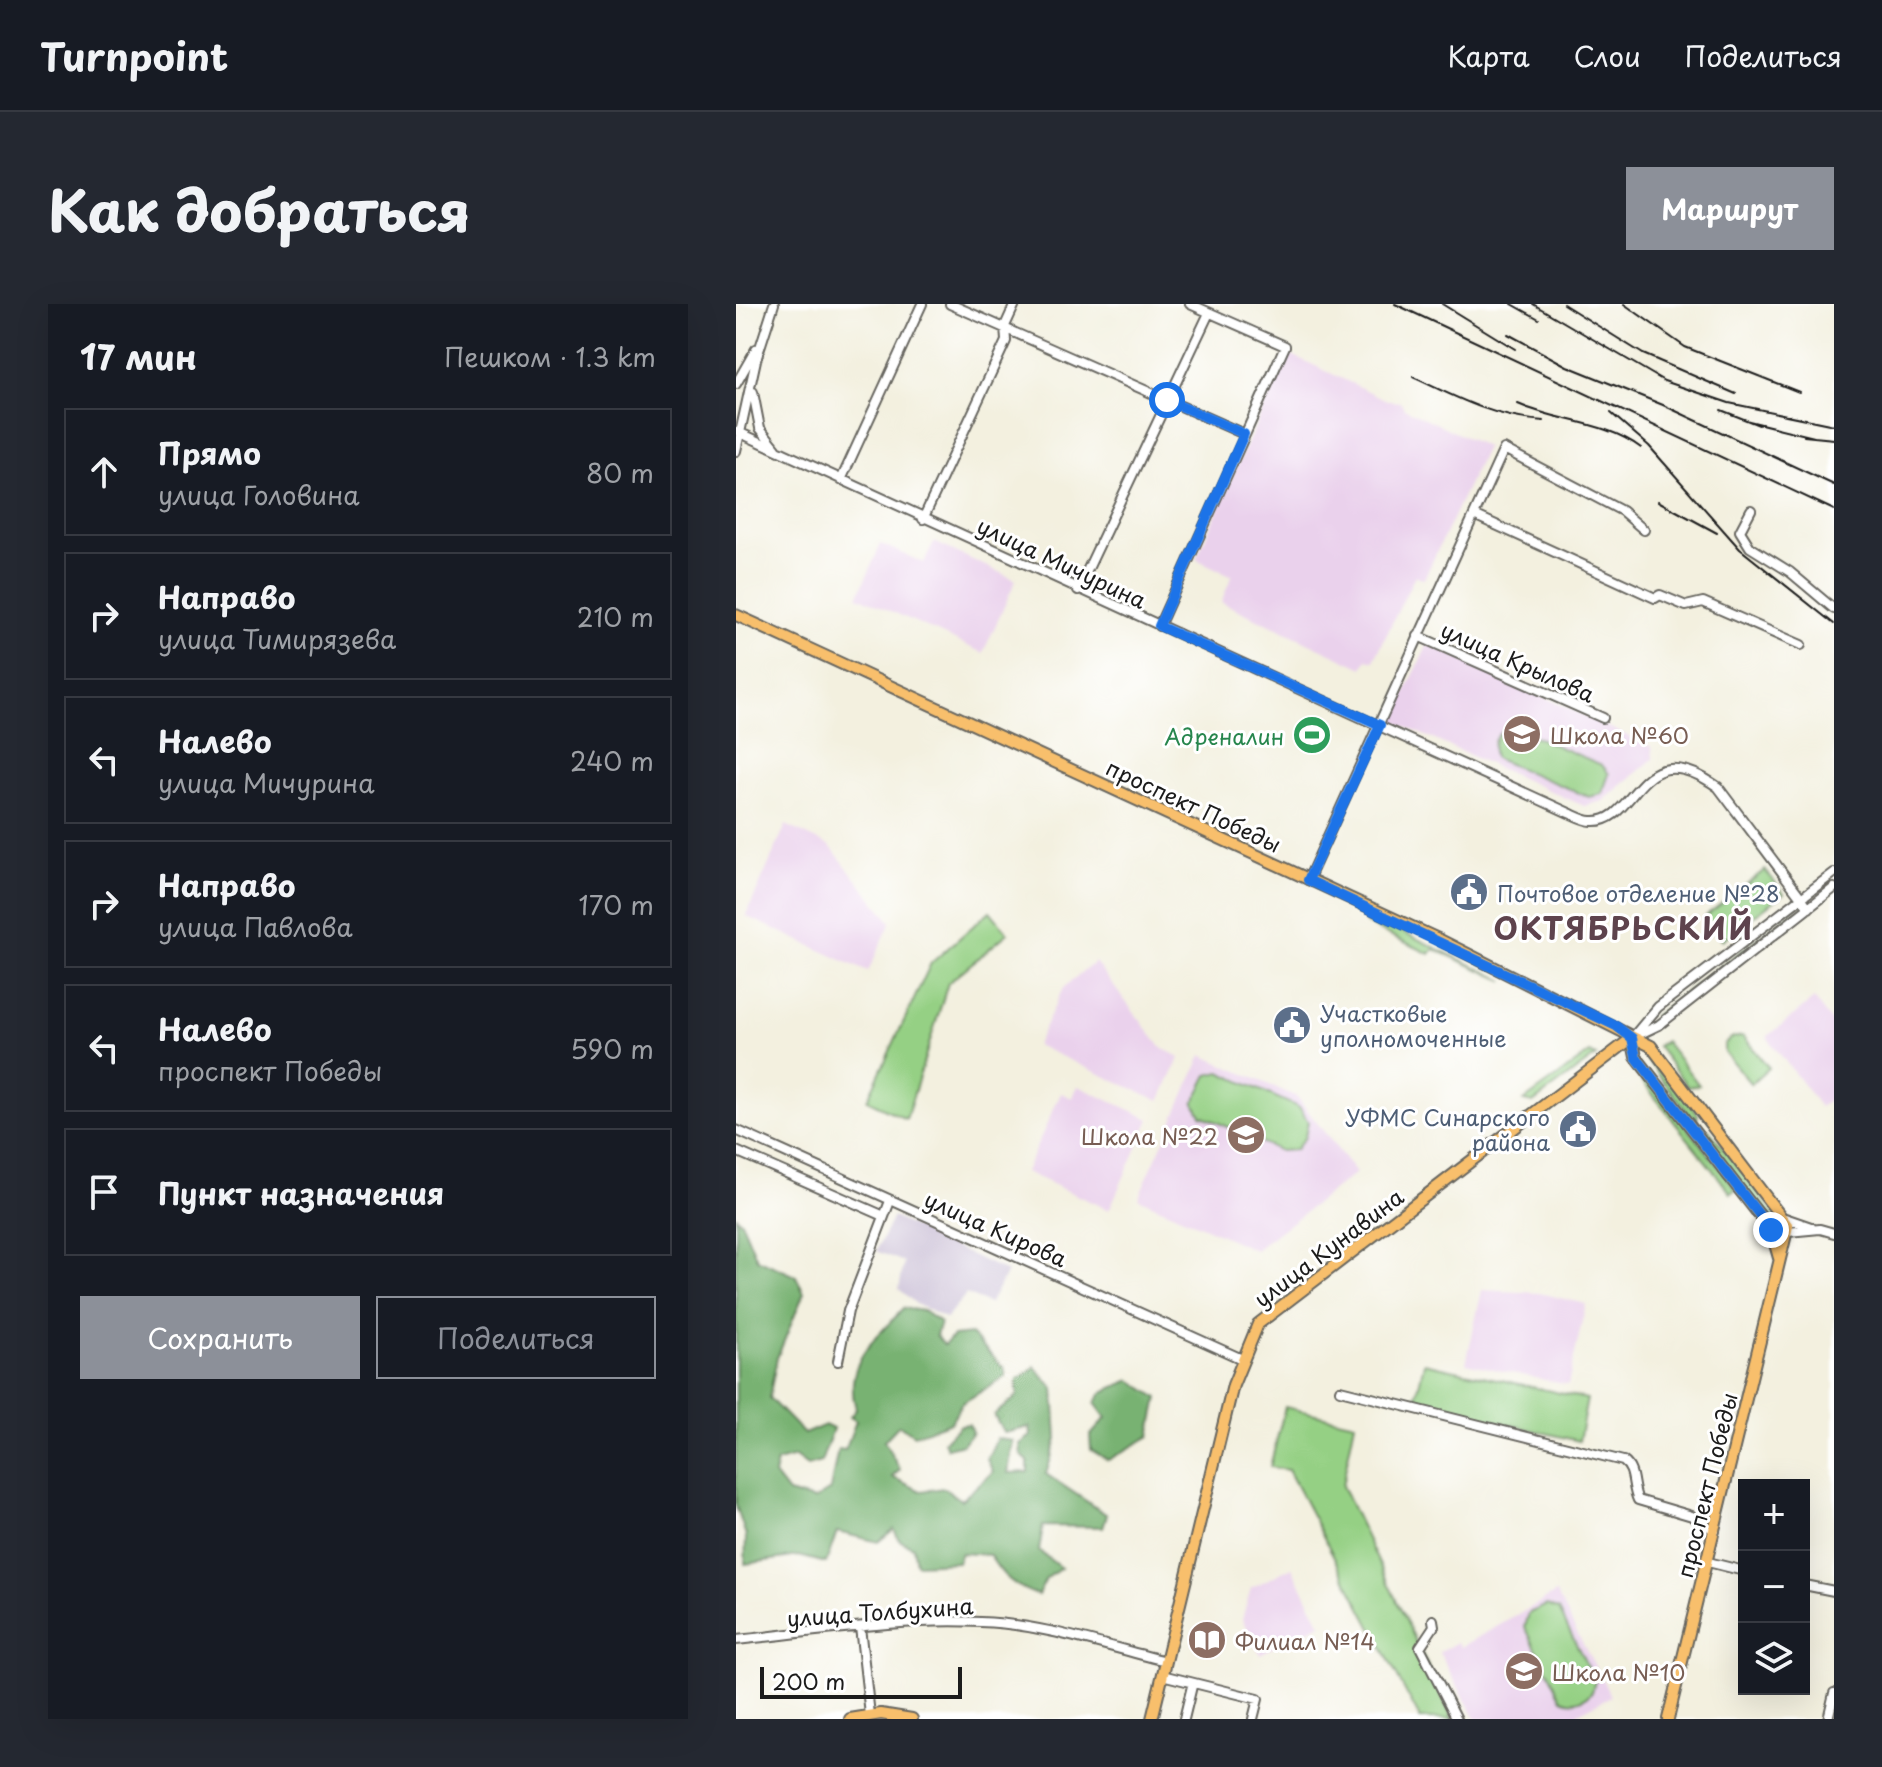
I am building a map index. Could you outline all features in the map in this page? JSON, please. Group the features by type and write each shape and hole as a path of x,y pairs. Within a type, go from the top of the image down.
{"main road":[{"name":"проспект Победы","path":"736,615 1601,1018 1651,1046 1785,1218 1788,1232 1668,1719"},
{"path":"1632,1038 1636,1057 1771,1230 1780,1260"},
{"name":"улица Кунавина","path":"1152,1719 1196,1526 1242,1359 1258,1324 1632,1038"},
{"path":"1771,1230 1788,1232"},
{"path":"850,1719 870,1715 912,1719"}],"street":[{"path":"736,451 762,338 774,304"},
{"path":"841,480 922,304"},
{"path":"950,304 1244,434"},
{"path":"923,519 1006,341 1005,326 1015,304"},
{"path":"1159,626 1285,346 1190,304"},
{"path":"1078,590 1209,313"},
{"path":"736,384 762,338"},
{"path":"753,377 755,414 760,428 783,453"},
{"name":"улица Мичурина","path":"739,432 1078,590 1593,822 1613,815 1646,777 1673,768 1700,774 1718,787 1801,898"},
{"path":"1308,880 1504,449 1622,511 1644,530"},
{"path":"1751,510 1740,531 1750,547 1790,572 1834,609"},
{"path":"1474,515 1655,598 1660,595 1686,606 1703,602 1801,645"},
{"name":"улица Крылова","path":"1418,636 1603,718"},
{"name":"улица Кунавина","path":"1632,1038 1658,1007 1834,873"},
{"name":"улица Кунавина","path":"1632,1038 1659,1025 1834,888"},
{"path":"1801,898 1809,908"},
{"path":"1695,1131 1709,1119"},
{"name":"улица Кирова","path":"736,1130 1242,1359"},
{"path":"736,1151 884,1216"},
{"path":"838,1361 848,1311 890,1201"},
{"path":"1785,1218 1834,1233"},
{"path":"1788,1232 1820,1229"},
{"path":"1340,1390 1623,1461 1632,1472 1633,1490 1638,1500 1692,1516 1715,1531"},
{"path":"1708,1562 1738,1570"},
{"path":"1810,1586 1834,1591"},
{"path":"1433,1620 1434,1626 1420,1647 1457,1719"},
{"name":"улица Толбухина","path":"736,1640 860,1627 980,1622 1039,1629 1166,1661"},
{"path":"860,1627 870,1715"},
{"path":"1162,1675 1258,1699 1253,1719"},
{"path":"1184,1719 1192,1686"},
{"path":"1828,1719 1834,1693"}],"shaded area":[{"path":"1288,353 1389,401 1401,402 1404,408 1486,447 1424,579 1415,575 1374,661 1367,659 1363,668 1221,602 1232,576 1196,559"},
{"path":"934,542 1016,580 983,653 858,596 881,544 924,563"},
{"name":"Школа №60","path":"1428,644 1652,747 1653,759 1603,801 1584,806 1392,721"},
{"path":"786,825 830,846 891,922 868,972 746,916"},
{"path":"1095,962 1161,1047 1180,1058 1160,1101 1036,1045 1063,988"},
{"path":"1814,999 1834,1025 1834,1097 1820,1107 1767,1037"},
{"name":"Школа №22","path":"1202,1055 1297,1097 1356,1173 1255,1250 1138,1198"},
{"path":"1078,1086 1150,1119 1109,1210 1025,1172 1061,1093 1072,1098"},
{"path":"893,1217 1007,1272 989,1304 966,1294 946,1319 916,1304 899,1289 904,1262 876,1251"},
{"path":"1482,1290 1539,1293 1586,1304 1568,1385 1466,1363"},
{"path":"1292,1567 1321,1624 1260,1654 1242,1619 1251,1588"},
{"name":"Школа №10","path":"1556,1593 1611,1696 1567,1719 1476,1719 1439,1652 1458,1642 1461,1647"}],"green space":[{"path":"1510,726 1602,765 1609,774 1602,794 1589,797 1494,758 1495,739"},
{"path":"1765,870 1784,893 1722,940 1704,917"},
{"path":"1800,906 1656,1019 1654,1016"},
{"path":"990,911 1008,933 948,983 906,1119 867,1100 931,963"},
{"path":"1367,917 1505,981 1434,949 1430,954 1366,924"},
{"path":"1743,1036 1769,1068 1751,1084 1724,1052 1724,1045 1731,1038"},
{"path":"1665,1041 1699,1085 1688,1087 1657,1046"},
{"path":"1648,1051 1698,1114 1697,1119 1692,1118 1643,1055"},
{"path":"1590,1053 1596,1056 1533,1103 1524,1101"},
{"path":"1636,1062 1736,1189 1731,1193 1630,1066"},
{"path":"1220,1072 1300,1108 1308,1122 1305,1137 1295,1150 1280,1151 1201,1115 1194,1102 1208,1075"},
{"path":"1709,1130 1777,1217 1771,1221 1704,1134"},
{"path":"736,1216 757,1259 796,1276 804,1293 777,1358 769,1398 804,1434 825,1425 833,1429 821,1462 807,1466 795,1457 777,1462 774,1475 788,1493 814,1500 830,1490 838,1449 845,1450 856,1421 850,1417 856,1409 853,1378 857,1365 872,1342 904,1308 923,1311 940,1323 936,1335 944,1345 953,1336 971,1334 1004,1368 1006,1376 961,1404 951,1422 914,1435 899,1425 884,1441 900,1470 892,1477 921,1491 944,1488 961,1500 993,1472 987,1459 997,1438 1013,1441 1008,1473 1028,1472 1028,1461 1021,1455 1020,1444 1031,1436 1030,1427 1004,1433 994,1415 1017,1396 1017,1381 1035,1367 1054,1388 1057,1439 1046,1474 1107,1515 1103,1527 1043,1526 1039,1551 1061,1568 1046,1579 1038,1595 1010,1580 990,1555 961,1553 957,1562 916,1564 913,1547 899,1540 894,1529 878,1542 837,1532 826,1563 799,1556 745,1564 746,1536 736,1506"},
{"path":"1424,1363 1587,1399 1579,1441 1415,1402"},
{"path":"1131,1380 1158,1398 1150,1436 1108,1460 1091,1450 1090,1436 1106,1418 1095,1403 1103,1392"},
{"path":"1285,1407 1355,1423 1342,1486 1453,1719 1420,1719 1288,1470 1270,1467"},
{"path":"969,1424 972,1432 963,1444 947,1448 944,1441 960,1425"},
{"path":"1547,1605 1559,1610 1595,1681 1592,1692 1581,1699 1562,1699 1525,1627 1529,1613"}],"railway":[{"path":"1395,304 1834,510"},
{"path":"1442,304 1515,349"},
{"path":"1512,304 1539,319"},
{"path":"1533,304 1664,381 1729,403 1834,425"},
{"path":"1563,304 1643,354 1736,394"},
{"path":"1624,304 1685,347 1799,392"},
{"path":"1508,334 1567,366 1663,405 1834,485"},
{"path":"1413,377 1493,411 1544,421"},
{"path":"1518,404 1612,432 1641,448"},
{"path":"1721,410 1759,425"},
{"path":"1611,413 1649,446 1740,549 1834,624"},
{"path":"1749,421 1814,437"},
{"path":"1804,436 1834,439"},
{"path":"1658,501 1717,533"}],"place":[{"name":"Школа №60","path":"1522,734"},
{"name":"Адреналин","path":"1312,735"},
{"name":"Почтовое отделение №28","path":"1469,892"},
{"name":"Участковые уполномоченные","path":"1292,1025"},
{"name":"УФМС Синарского района","path":"1578,1129"},
{"name":"Школа №22","path":"1246,1135"},
{"name":"Филиал №14","path":"1207,1640"},
{"name":"Школа №10","path":"1524,1671"}],"district":[{"name":"ОКТЯБРЬСКИЙ","path":"1624,927"}],"route":[{"path":"1167,400 1244,434 1159,626 1380,725 1308,880 1601,1018 1632,1038 1636,1057 1771,1230"}]}
